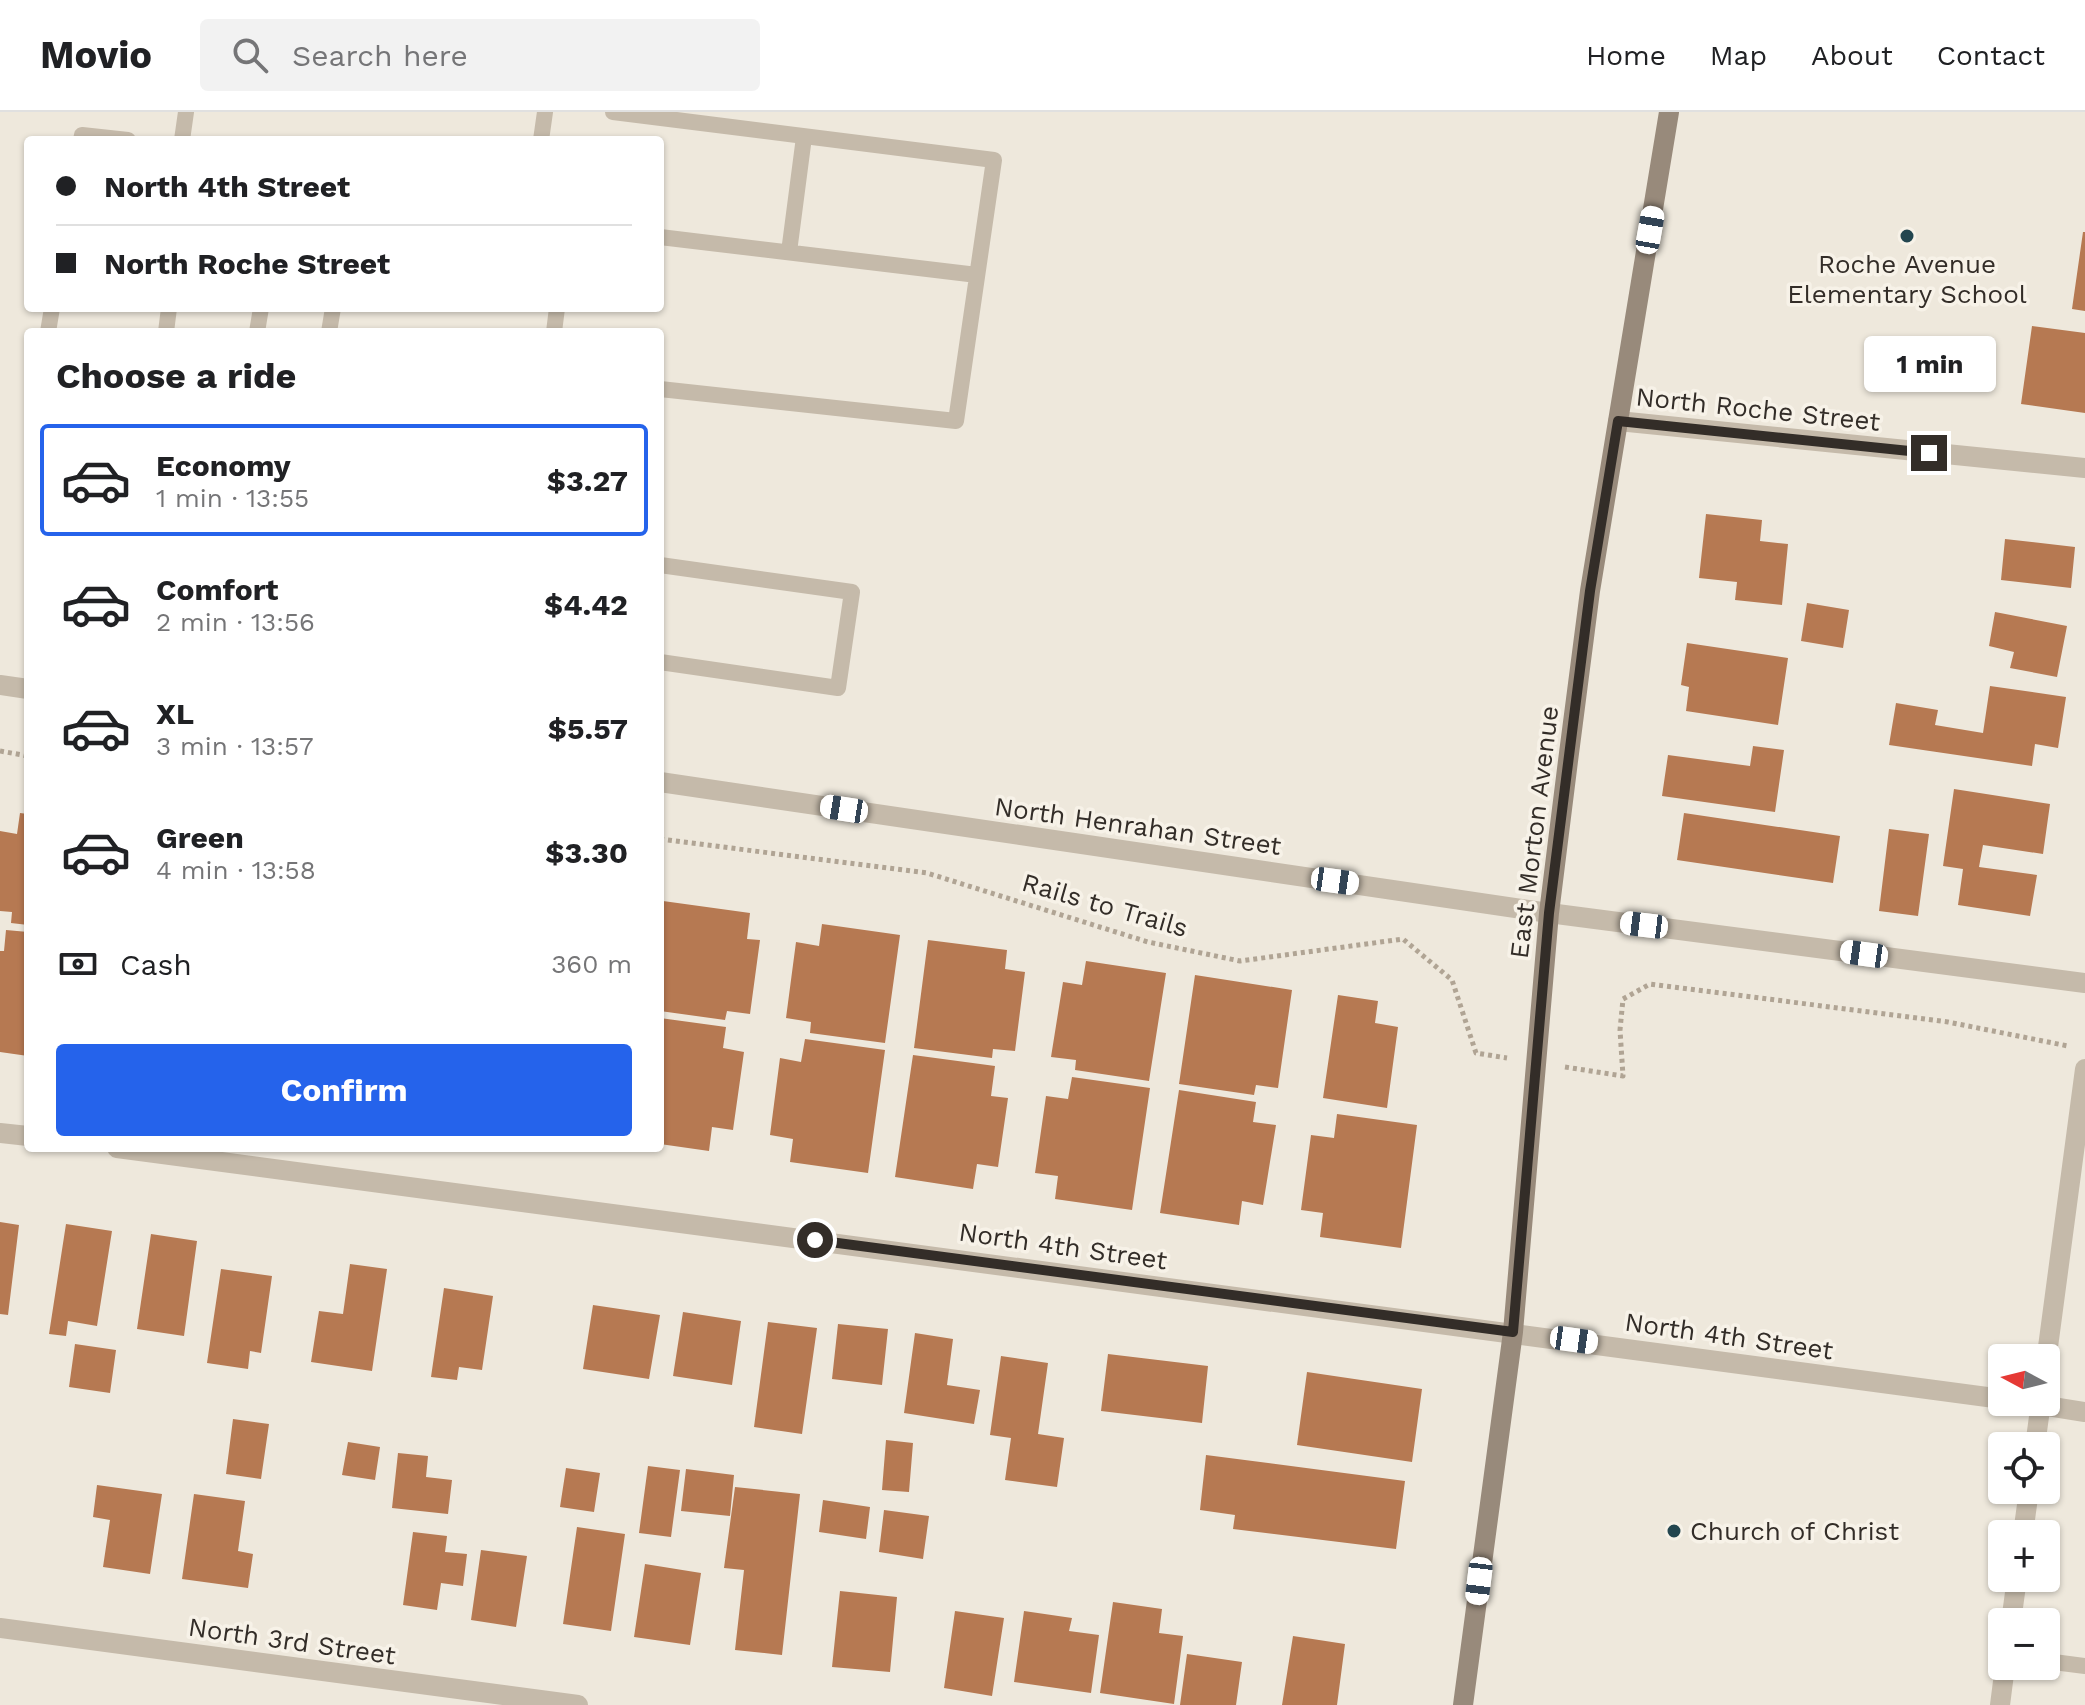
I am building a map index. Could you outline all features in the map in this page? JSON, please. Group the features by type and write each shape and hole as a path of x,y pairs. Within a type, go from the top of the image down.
{"main road":[{"name":"East Morton Avenue","path":"1463,1705 1513,1332 1549,913 1590,591 1669,112"}],"street":[{"name":"North Roche Street","path":"1618,421 2085,468"},
{"path":"0,685 24,688"},
{"name":"North Henrahan Street","path":"664,783 1549,913 2085,983"},
{"path":"2048,1344 2085,1069"},
{"path":"0,1133 24,1136"},
{"name":"North 4th Street","path":"147,1152 1988,1397"},
{"path":"2060,1408 2085,1412"},
{"name":"North 3rd Street","path":"0,1628 578,1705"},
{"path":"2000,1705 2003,1680"}],"lane":[{"path":"183,136 186,112"},
{"path":"542,136 545,112"},
{"path":"613,112 994,160 956,421 664,389"},
{"path":"789,252 804,137"},
{"path":"664,237 977,275"},
{"path":"664,566 852,592 838,688 664,663"},
{"path":"2060,1663 2085,1666"}],"path":[{"path":"0,751 24,755"},
{"name":"Rails to Trails","path":"664,840 927,873 1148,942 1240,961 1403,939 1452,980 1476,1053"},
{"path":"1586,1069 1623,1076 1620,1030 1623,999 1650,984 1698,987 1948,1022 2054,1044"}],"building":[{"path":"2085,232 2085,311 2072,309"},
{"path":"2032,326 2085,333 2085,413 2021,404"},
{"path":"1706,514 1762,520 1760,541 1788,544 1782,605 1735,600 1737,582 1699,578"},
{"path":"2005,539 2075,547 2071,588 2001,580"},
{"path":"1807,603 1849,610 1843,648 1801,641"},
{"path":"1995,612 2067,626 2057,677 2010,668 2014,652 1989,646"},
{"path":"1687,643 1788,658 1778,725 1686,711 1689,687 1681,685"},
{"path":"1990,686 2066,697 2058,748 2035,744 2032,766 1889,745 1896,703 1938,710 1935,725 1983,733"},
{"path":"1753,746 1784,750 1775,812 1662,796 1668,755 1750,766"},
{"path":"1954,789 2050,804 2043,854 1983,845 1979,867 2037,875 2030,916 1958,905 1963,869 1943,866"},
{"path":"20,813 24,814 24,925 11,923 12,912 0,911 0,831 17,834"},
{"path":"1684,813 1840,836 1833,883 1677,860"},
{"path":"1889,829 1929,834 1918,916 1879,911"},
{"path":"664,901 750,913 747,939 760,940 750,1014 727,1011 725,1020 664,1012"},
{"path":"822,924 900,935 885,1043 810,1033 811,1022 786,1018 796,942 819,946"},
{"path":"6,930 24,932 24,1055 0,1052 0,951 4,951"},
{"path":"928,940 1007,950 1005,969 1025,972 1015,1051 993,1049 992,1058 914,1048"},
{"path":"1086,961 1166,973 1149,1081 1075,1070 1076,1060 1051,1057 1063,982 1082,985"},
{"path":"1195,975 1292,990 1278,1088 1256,1085 1254,1095 1179,1084"},
{"path":"1338,995 1378,1001 1375,1023 1398,1027 1387,1108 1323,1098"},
{"path":"664,1019 726,1027 723,1048 744,1052 733,1130 712,1127 709,1151 664,1145"},
{"path":"805,1039 885,1050 868,1173 790,1162 793,1139 770,1135 780,1058 801,1062"},
{"path":"913,1055 995,1066 991,1096 1008,1098 998,1167 977,1164 973,1189 895,1177"},
{"path":"1072,1077 1150,1088 1132,1210 1055,1199 1058,1176 1035,1173 1046,1096 1068,1099"},
{"path":"1179,1090 1256,1102 1253,1122 1276,1125 1263,1205 1242,1201 1239,1225 1160,1213"},
{"path":"1337,1114 1417,1125 1401,1248 1320,1237 1323,1213 1301,1210 1311,1135 1334,1138"},
{"path":"0,1222 19,1225 8,1315 0,1314"},
{"path":"66,1224 112,1231 97,1326 68,1321 66,1336 49,1334"},
{"path":"151,1234 197,1241 184,1336 137,1329"},
{"path":"350,1264 387,1269 372,1371 311,1362 319,1311 343,1314"},
{"path":"221,1269 272,1276 261,1353 250,1351 248,1369 207,1363"},
{"path":"444,1288 493,1296 482,1370 459,1367 457,1380 431,1377"},
{"path":"593,1305 660,1315 649,1379 583,1369"},
{"path":"683,1312 741,1321 732,1385 673,1376"},
{"path":"768,1322 817,1328 802,1434 754,1427"},
{"path":"838,1324 888,1329 882,1385 832,1379"},
{"path":"915,1333 953,1339 947,1385 980,1390 974,1424 904,1413"},
{"path":"75,1344 116,1350 110,1393 69,1387"},
{"path":"1108,1354 1208,1366 1202,1423 1101,1411"},
{"path":"1001,1356 1048,1363 1038,1434 1064,1438 1057,1487 1005,1480 1011,1438 990,1435"},
{"path":"1307,1372 1422,1389 1412,1462 1297,1445"},
{"path":"233,1419 269,1424 261,1479 226,1474"},
{"path":"886,1440 913,1443 909,1492 882,1490"},
{"path":"348,1442 380,1447 375,1480 342,1475"},
{"path":"398,1453 428,1456 426,1477 452,1480 448,1514 392,1508"},
{"path":"1206,1455 1405,1481 1396,1549 1233,1529 1235,1515 1200,1510"},
{"path":"648,1466 680,1470 671,1537 639,1533"},
{"path":"566,1468 600,1473 594,1512 560,1507"},
{"path":"686,1469 734,1475 730,1516 681,1511"},
{"path":"97,1485 162,1494 150,1574 103,1567 110,1520 93,1517"},
{"path":"735,1487 800,1494 782,1655 735,1650 744,1570 724,1568"},
{"path":"194,1494 245,1501 238,1551 253,1554 248,1588 182,1579"},
{"path":"823,1500 870,1507 866,1539 819,1532"},
{"path":"884,1510 929,1516 923,1559 879,1552"},
{"path":"577,1527 625,1534 611,1631 563,1624"},
{"path":"413,1532 447,1536 445,1552 467,1554 463,1586 441,1583 437,1610 403,1605"},
{"path":"481,1550 527,1556 516,1627 471,1620"},
{"path":"645,1564 701,1573 690,1645 634,1637"},
{"path":"840,1591 897,1597 890,1672 832,1667"},
{"path":"1113,1602 1162,1609 1159,1633 1183,1636 1174,1704 1100,1693"},
{"path":"955,1611 1004,1618 992,1696 944,1688"},
{"path":"1024,1611 1072,1618 1069,1631 1099,1635 1091,1693 1014,1682"},
{"path":"1293,1636 1345,1644 1337,1705 1282,1705"},
{"path":"1187,1654 1242,1662 1236,1705 1180,1705"}],"place":[{"name":"Roche Avenue Elementary School","path":"1907,236"},
{"name":"Church of Christ","path":"1674,1531"}],"route":[{"path":"815,1240 1513,1332 1549,913 1590,591 1618,421 1929,453"}]}
